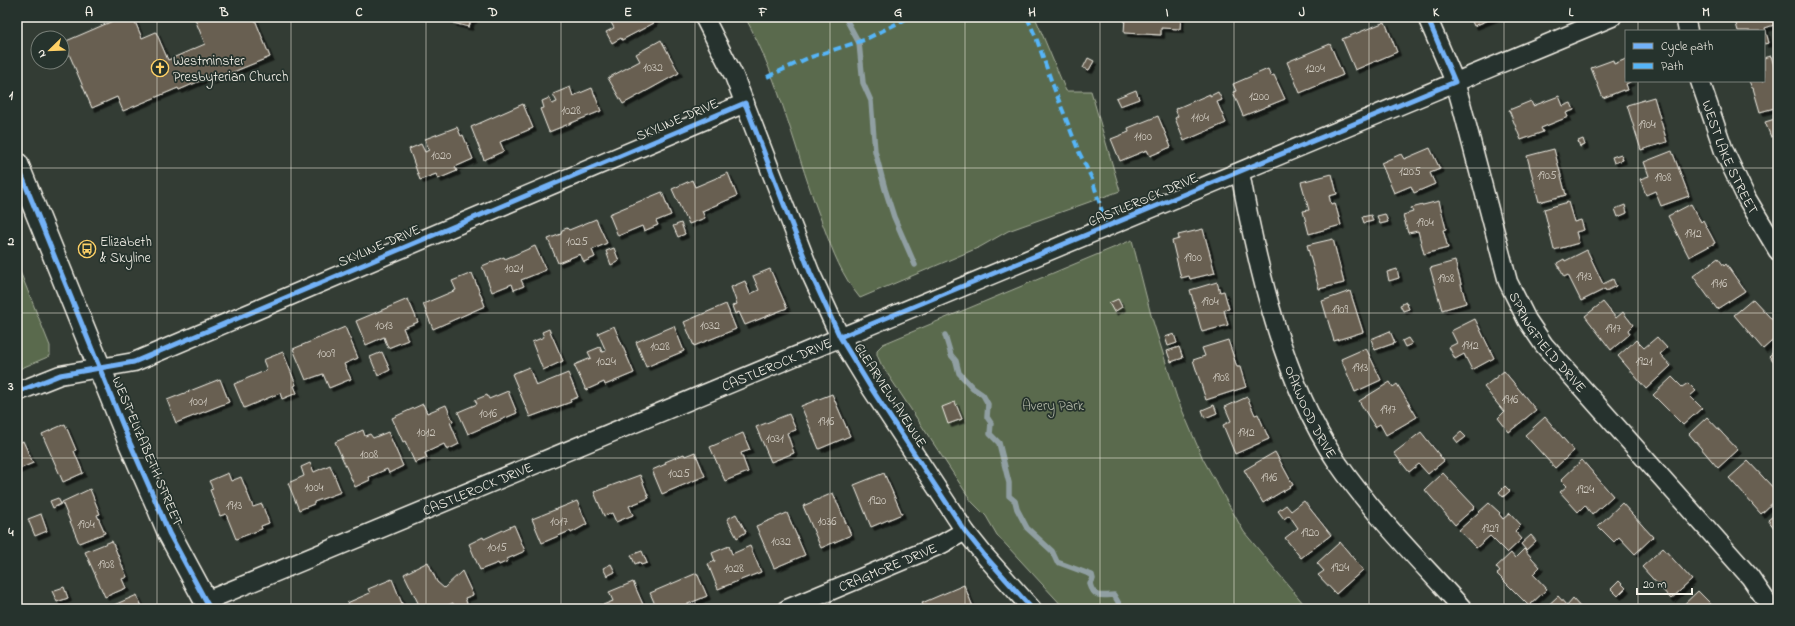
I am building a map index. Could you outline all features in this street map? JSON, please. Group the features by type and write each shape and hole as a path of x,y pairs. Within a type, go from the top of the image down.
{"main road":[{"name":"WEST ELIZABETH STREET","path":"17,164 99,368 169,533 208,605"}],"street":[{"name":"CLEARVIEW AVENUE","path":"704,17 734,76 810,272 840,337 871,388 965,531 984,556 1032,609"},
{"name":"SPRINGFIELD DRIVE","path":"1427,17 1455,82 1508,282 1527,320 1544,345 1750,577 1772,609"},
{"name":"CASTLEROCK DRIVE","path":"208,605 840,337 1612,17"},
{"path":"1685,17 1688,30"},
{"name":"WEST LAKE STREET","path":"1700,82 1724,150 1747,199 1778,251"},
{"name":"SKYLINE DRIVE","path":"17,392 60,374 134,362 745,103"},
{"name":"OAKWOOD DRIVE","path":"1240,172 1249,220 1273,312 1285,353 1310,415 1337,462 1354,484 1386,523 1463,609"},
{"name":"CRAGMORE DRIVE","path":"787,609 942,544 965,531"}],"green space":[{"path":"745,17 1035,17 1066,91 1091,91 1120,191 1008,231 980,247 860,298 848,281 830,245 769,67"},
{"name":"Avery Park","path":"1132,240 1151,315 1177,398 1203,459 1244,532 1308,609 1065,609 997,535 986,516 972,502 881,364 877,355 877,350 883,344"},
{"path":"17,264 50,346 50,356 17,370"}],"building":[{"name":"Westminster Presbyterian Church","path":"122,17 133,17 142,38 156,32 168,60 205,44 194,17 254,17 270,57 211,81 209,77 179,90 178,88 123,111 117,97 92,108 70,56 70,39"},
{"path":"454,17 474,17 473,20 471,20 469,27 453,23"},
{"path":"608,17 657,18 653,20 654,23 622,40 621,38 612,43 606,32 614,28"},
{"path":"1125,17 1181,17 1180,29 1161,28 1161,35 1124,33"},
{"path":"1470,17 1496,17 1474,26"},
{"path":"1734,17 1772,17 1774,25 1765,28 1769,43 1765,44 1765,30 1738,30"},
{"path":"1385,22 1397,52 1355,70 1342,39"},
{"path":"661,40 679,73 623,104 608,78 640,61 636,54"},
{"path":"1330,44 1343,75 1300,93 1287,62"},
{"path":"1771,56 1778,78 1778,107 1760,112 1753,88 1749,82 1765,82 1765,58"},
{"path":"1088,58 1094,61 1089,70 1083,68"},
{"path":"1625,59 1625,82 1630,82 1626,84 1628,90 1623,90 1603,98 1591,68 1613,60 1614,64"},
{"path":"1268,69 1271,76 1274,75 1285,99 1243,116 1233,92 1236,91 1233,84"},
{"path":"570,87 573,96 592,88 601,111 549,132 540,109 544,108 542,101 549,98 552,104 557,102 553,94"},
{"path":"1136,90 1139,99 1120,106 1116,98"},
{"path":"1218,92 1222,100 1217,102 1226,123 1184,141 1175,118 1178,116 1175,109"},
{"path":"1559,96 1563,106 1571,103 1574,110 1566,113 1568,117 1541,128 1543,132 1521,140 1509,110 1531,101 1533,106"},
{"path":"1654,97 1667,142 1641,150 1627,105"},
{"path":"523,104 533,128 500,142 504,151 484,160 471,127"},
{"path":"1158,116 1171,147 1150,156 1147,150 1120,161 1111,139 1129,132 1128,128"},
{"path":"1778,118 1778,143 1775,136 1771,137 1765,122"},
{"path":"457,127 461,136 463,135 473,159 455,167 457,171 438,179 436,174 420,180 409,149 421,144 425,152 429,150 425,139"},
{"path":"1583,139 1585,145 1580,147 1578,141"},
{"path":"1430,148 1440,169 1430,173 1435,184 1414,193 1411,186 1394,193 1381,163 1401,154 1404,159"},
{"path":"1554,149 1566,195 1539,202 1527,156"},
{"path":"1672,151 1689,196 1661,206 1655,191 1646,195 1640,179 1649,176 1644,162"},
{"path":"1621,154 1623,160 1614,163 1612,157"},
{"path":"728,173 737,196 702,211 705,218 689,224 672,189 692,180 695,187"},
{"path":"1332,174 1337,194 1329,196 1331,204 1335,203 1341,225 1309,234 1303,211 1309,210 1301,182"},
{"path":"662,192 671,215 656,221 658,225 644,231 642,226 618,236 609,214"},
{"path":"1439,201 1446,229 1443,230 1448,248 1424,254 1418,231 1408,233 1403,215 1413,212 1411,208"},
{"path":"1568,202 1574,222 1581,220 1584,230 1576,232 1579,243 1554,250 1544,209"},
{"path":"1691,204 1701,222 1703,220 1715,243 1689,257 1668,216"},
{"path":"1625,205 1627,213 1618,217 1615,209"},
{"path":"1385,214 1388,222 1380,224 1377,216"},
{"path":"1371,215 1373,221 1364,223 1362,217"},
{"path":"596,219 607,243 592,250 595,257 584,262 580,254 558,263 548,239 561,234 562,230 567,228 569,230"},
{"path":"681,223 685,234 678,237 673,226"},
{"path":"1203,229 1215,273 1190,279 1189,276 1181,278 1172,241 1179,239 1178,235"},
{"path":"1333,239 1344,283 1319,289 1307,245"},
{"path":"535,246 546,270 521,280 524,286 514,290 512,284 492,292 482,266 504,257 505,259"},
{"path":"614,248 619,261 611,265 606,251"},
{"path":"1587,250 1603,284 1613,279 1616,286 1606,291 1605,289 1581,301 1568,275 1564,277 1557,263 1564,259 1565,261"},
{"path":"1718,258 1724,266 1726,264 1745,291 1717,309 1693,276"},
{"path":"1455,261 1466,303 1442,310 1430,268"},
{"path":"770,269 787,308 745,325 739,312 735,314 732,306 737,304 731,287 745,281 750,294 759,290 753,276"},
{"path":"1397,269 1399,278 1389,281 1387,272"},
{"path":"472,273 485,306 433,329 423,304 456,290 452,281"},
{"path":"1217,282 1220,292 1224,291 1229,309 1224,310 1228,325 1202,332 1190,290"},
{"path":"1350,291 1363,332 1334,341 1322,301"},
{"path":"408,299 418,322 403,328 408,340 388,348 384,337 366,345 356,321"},
{"path":"1118,299 1122,307 1114,312 1109,303"},
{"path":"1753,299 1778,326 1778,336 1763,349 1734,315"},
{"path":"1406,302 1409,309 1403,311 1400,305"},
{"path":"1603,302 1616,318 1623,312 1633,325 1628,330 1630,334 1611,350 1585,316"},
{"path":"726,304 736,329 694,346 684,322"},
{"path":"1475,319 1494,358 1472,370 1464,354 1455,359 1449,347 1457,343 1451,331"},
{"path":"614,326 634,373 605,385 604,382 586,390 574,365 591,358 588,352 600,347 602,352 606,351 598,333"},
{"path":"674,326 684,351 646,367 636,342"},
{"path":"345,327 358,358 344,364 351,379 329,388 323,374 306,380 293,349"},
{"path":"549,329 563,361 543,370 532,342 544,337 542,332"},
{"path":"1390,331 1395,343 1375,350 1371,339"},
{"path":"1174,334 1177,343 1168,346 1165,337"},
{"path":"1657,337 1667,348 1660,354 1671,366 1646,389 1618,356 1636,340 1644,348"},
{"path":"1408,338 1412,344 1405,347 1402,341"},
{"path":"1228,340 1237,367 1240,367 1246,387 1206,400 1193,360 1205,356 1202,348"},
{"path":"1179,347 1183,358 1171,362 1167,351"},
{"path":"1366,348 1381,380 1355,392 1341,359"},
{"path":"1778,348 1778,366 1769,356"},
{"path":"283,352 296,385 294,386 297,393 282,399 280,393 244,408 234,384 267,370 263,360"},
{"path":"382,352 390,370 378,376 370,357"},
{"path":"529,367 536,386 568,373 578,397 570,400 571,402 530,417 512,374"},
{"path":"1504,371 1536,410 1509,432 1498,418 1504,412 1484,387"},
{"path":"1672,377 1682,387 1688,383 1696,391 1690,396 1702,408 1683,425 1653,395"},
{"path":"220,379 229,402 176,423 167,400"},
{"path":"1390,382 1393,387 1397,384 1417,417 1386,435 1380,424 1375,427 1359,401"},
{"path":"508,391 517,413 468,434 458,412 477,404 475,400 487,395 489,399"},
{"path":"832,394 850,436 819,449 801,406"},
{"path":"1247,397 1255,415 1258,414 1269,439 1235,454 1223,425 1231,421 1225,407"},
{"path":"955,402 962,419 948,424 942,407"},
{"path":"423,404 427,413 446,405 453,421 450,422 459,444 447,450 444,444 425,453 427,458 415,463 392,418"},
{"path":"1214,405 1217,413 1205,418 1202,410"},
{"path":"789,414 796,430 787,433 794,453 771,462 756,427"},
{"path":"1545,417 1574,451 1555,468 1525,435"},
{"path":"1707,417 1738,450 1718,468 1689,434"},
{"path":"65,424 76,450 74,451 83,473 63,482 42,434"},
{"path":"363,430 365,436 370,434 373,438 388,432 403,466 389,473 387,469 369,477 370,480 355,487 335,442"},
{"path":"1421,432 1444,461 1428,474 1419,464 1409,472 1394,453"},
{"path":"1461,432 1466,437 1458,443 1454,438"},
{"path":"743,433 750,450 741,453 748,472 725,481 710,447"},
{"path":"23,441 33,463 17,470 17,444"},
{"path":"695,452 705,476 662,494 652,470 666,464 665,462 684,454 685,456"},
{"path":"1275,452 1293,485 1263,503 1244,470"},
{"path":"1582,460 1613,496 1592,515 1585,505 1578,512 1560,492 1567,486 1561,480"},
{"path":"1748,461 1778,493 1778,498 1761,514 1729,478"},
{"path":"310,463 314,472 330,465 341,492 314,502 314,504 299,510 288,483 304,476 301,467"},
{"path":"228,473 231,481 241,477 253,507 262,504 269,523 261,526 262,529 236,539 226,514 220,516 210,490 213,489 209,481"},
{"path":"884,473 902,514 871,527 854,485"},
{"path":"1443,473 1475,507 1455,525 1425,490"},
{"path":"640,475 649,498 629,506 633,515 616,522 612,513 604,516 594,492"},
{"path":"1505,486 1510,491 1503,497 1499,492"},
{"path":"90,489 100,514 97,515 105,533 79,543 62,502"},
{"path":"833,493 851,535 821,548 803,506"},
{"path":"58,498 61,504 53,508 50,501"},
{"path":"577,501 587,524 571,533 570,531 542,543 532,519"},
{"path":"1304,501 1331,535 1301,558 1285,538 1298,528 1289,515 1284,519 1278,511 1286,505 1291,511"},
{"path":"1489,503 1500,513 1499,514 1503,519 1510,513 1521,525 1515,531 1522,539 1507,553 1490,536 1476,548 1459,530"},
{"path":"1622,503 1653,537 1635,554 1619,537 1614,542 1598,526"},
{"path":"1778,512 1778,533 1768,520"},
{"path":"787,513 805,555 774,568 756,526"},
{"path":"41,514 47,531 35,536 28,519"},
{"path":"736,514 746,532 737,538 727,519"},
{"path":"514,525 525,551 507,559 508,561 499,565 498,563 480,570 469,544 483,537 484,539"},
{"path":"1531,535 1536,541 1526,550 1521,544"},
{"path":"112,541 127,577 122,579 126,588 105,597 85,552"},
{"path":"1340,542 1363,570 1336,594 1318,575 1324,571 1317,563"},
{"path":"729,546 732,554 750,546 761,572 718,589 708,564 715,561 712,553"},
{"path":"1663,548 1692,580 1671,599 1642,567"},
{"path":"1524,549 1540,567 1533,574 1547,589 1529,606 1497,574 1500,572 1496,567 1511,553 1515,558"},
{"path":"642,551 647,563 641,565 640,562 635,564 631,555"},
{"path":"428,562 437,582 444,588 462,571 473,595 465,598 469,609 455,609 453,603 440,609 421,609 404,574"},
{"path":"611,564 615,572 607,576 603,568"},
{"path":"697,573 707,596 676,609 657,609 650,593"},
{"path":"392,579 403,606 397,609 349,609 347,603 370,593 368,589"},
{"path":"1619,581 1626,588 1618,596 1611,589"},
{"path":"633,582 645,609 605,609 603,605 613,601 609,592"},
{"path":"964,585 974,609 925,609 922,603"},
{"path":"64,587 68,598 57,602 52,591"},
{"path":"1698,591 1715,608 1679,609"},
{"path":"137,595 143,609 115,609 114,605"},
{"path":"1558,596 1567,606 1573,599 1582,609 1544,609"},
{"path":"17,602 26,609 17,609"}],"waterway":[{"path":"845,17 859,43 863,83 871,101 875,151 885,189 894,217 915,265"},
{"path":"945,335 951,355 956,361 959,373 973,388 983,395 988,404 987,417 991,423 990,434 999,443 1009,483 1009,496 1015,501 1017,509 1027,528 1052,551 1057,562 1092,575 1093,579 1090,584 1094,592 1102,596 1114,595 1122,609"}],"marked path":[{"path":"767,77 808,58 864,40 910,17"},
{"path":"1027,17 1079,152 1092,179 1107,227"}],"cycle path":[{"path":"840,337 1455,82 1427,17"},
{"path":"17,392 60,375 134,362 745,103 810,272 840,337 871,388 965,531 1032,609"},
{"path":"17,164 130,443 169,533 210,609"}],"place":[{"name":"Westminster Presbyterian Church","path":"160,68"},
{"name":"Elizabeth & Skyline","path":"87,249"}]}
